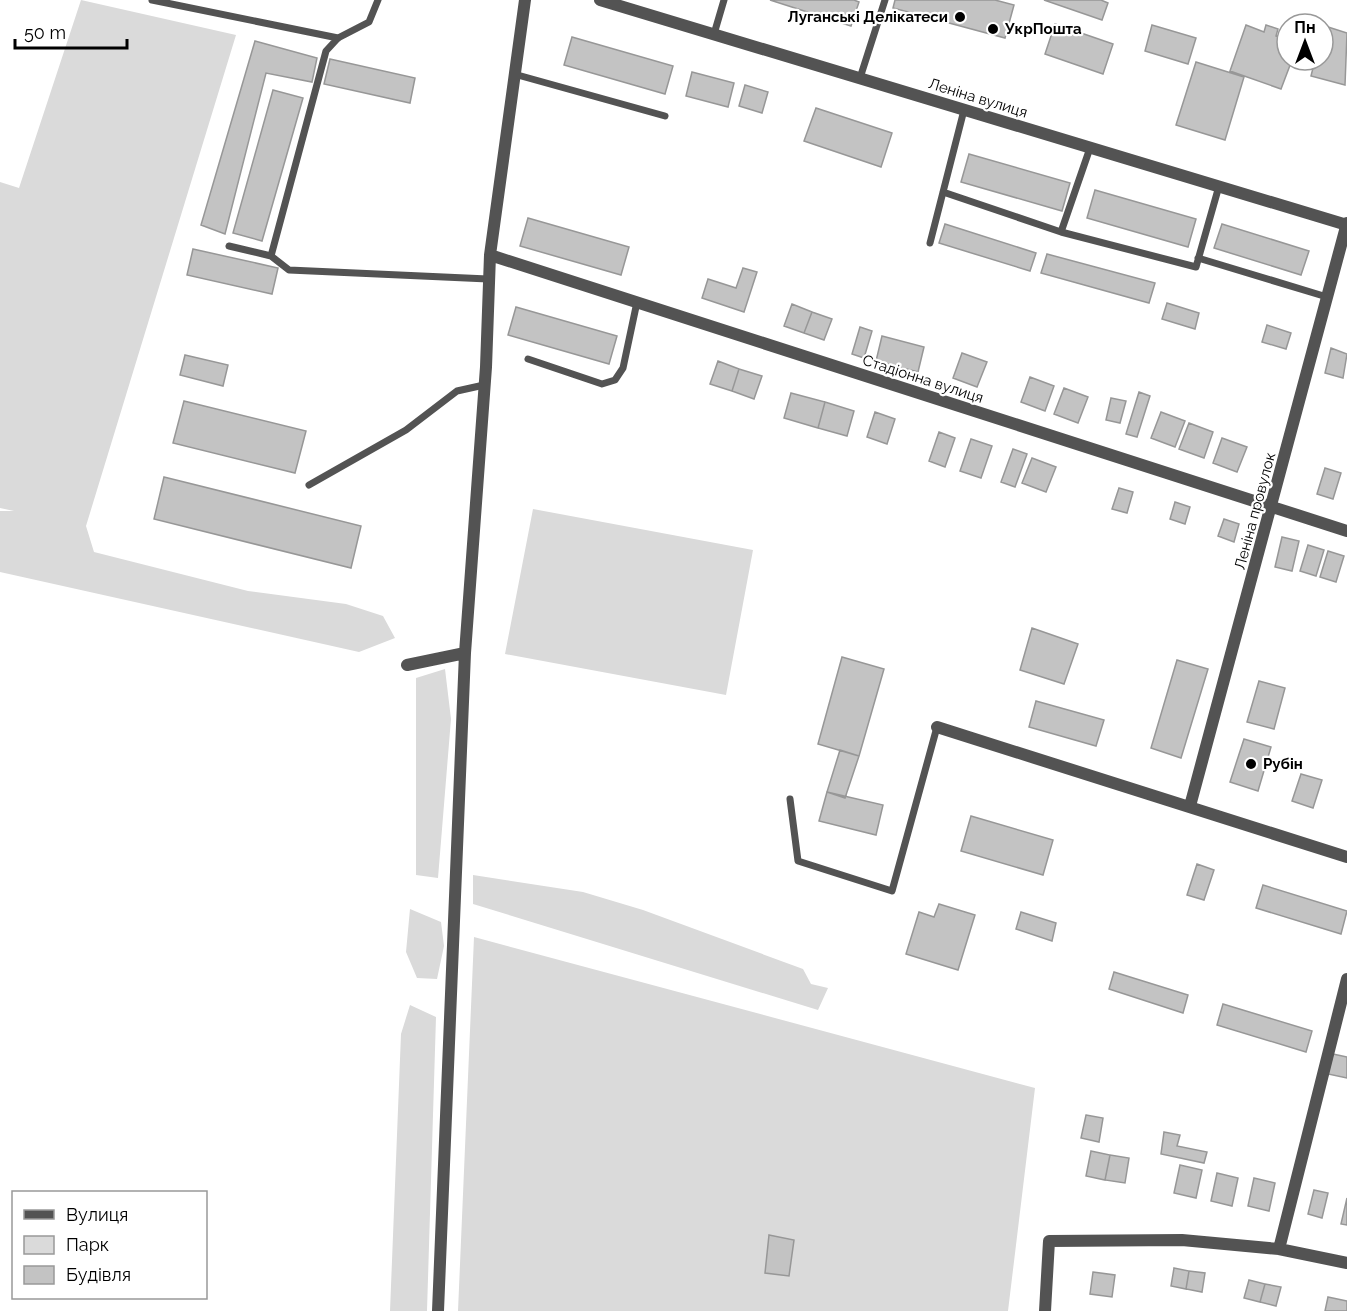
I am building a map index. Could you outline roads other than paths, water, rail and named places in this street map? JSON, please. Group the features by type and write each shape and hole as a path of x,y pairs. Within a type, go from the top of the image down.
{"street":[{"path":"438,1311 465,653 484,385 490,255 525,0"},
{"name":"Леніна вулиця","path":"600,0 1347,224"},
{"name":"Леніна провулок","path":"1190,806 1347,224"},
{"name":"Стадіонна вулиця","path":"490,255 1347,531"},
{"path":"407,665 465,653"},
{"path":"937,727 1347,857"},
{"path":"1279,1249 1347,979"},
{"path":"1045,1311 1049,1240 1182,1240 1279,1249 1347,1263"}],"lane":[{"path":"152,0 177,2 338,38"},
{"path":"271,255 312,95 326,51 338,38 369,22 378,0"},
{"path":"714,34 724,0"},
{"path":"860,78 885,0"},
{"path":"514,74 665,116"},
{"path":"930,243 964,110"},
{"path":"1061,232 1090,148"},
{"path":"943,192 1061,232 1196,267 1219,186"},
{"path":"230,246 271,255 289,270 489,279"},
{"path":"1198,258 1327,297"},
{"path":"528,359 602,384 615,380 623,368 637,302"},
{"path":"309,485 406,430 457,391 484,385"},
{"path":"790,799 798,861 892,891 937,727"}],"place":[{"name":"Луганські Делікатеси","path":"960,17"},
{"name":"УкрПошта","path":"993,29"},
{"name":"Рубін","path":"1251,764"}]}
